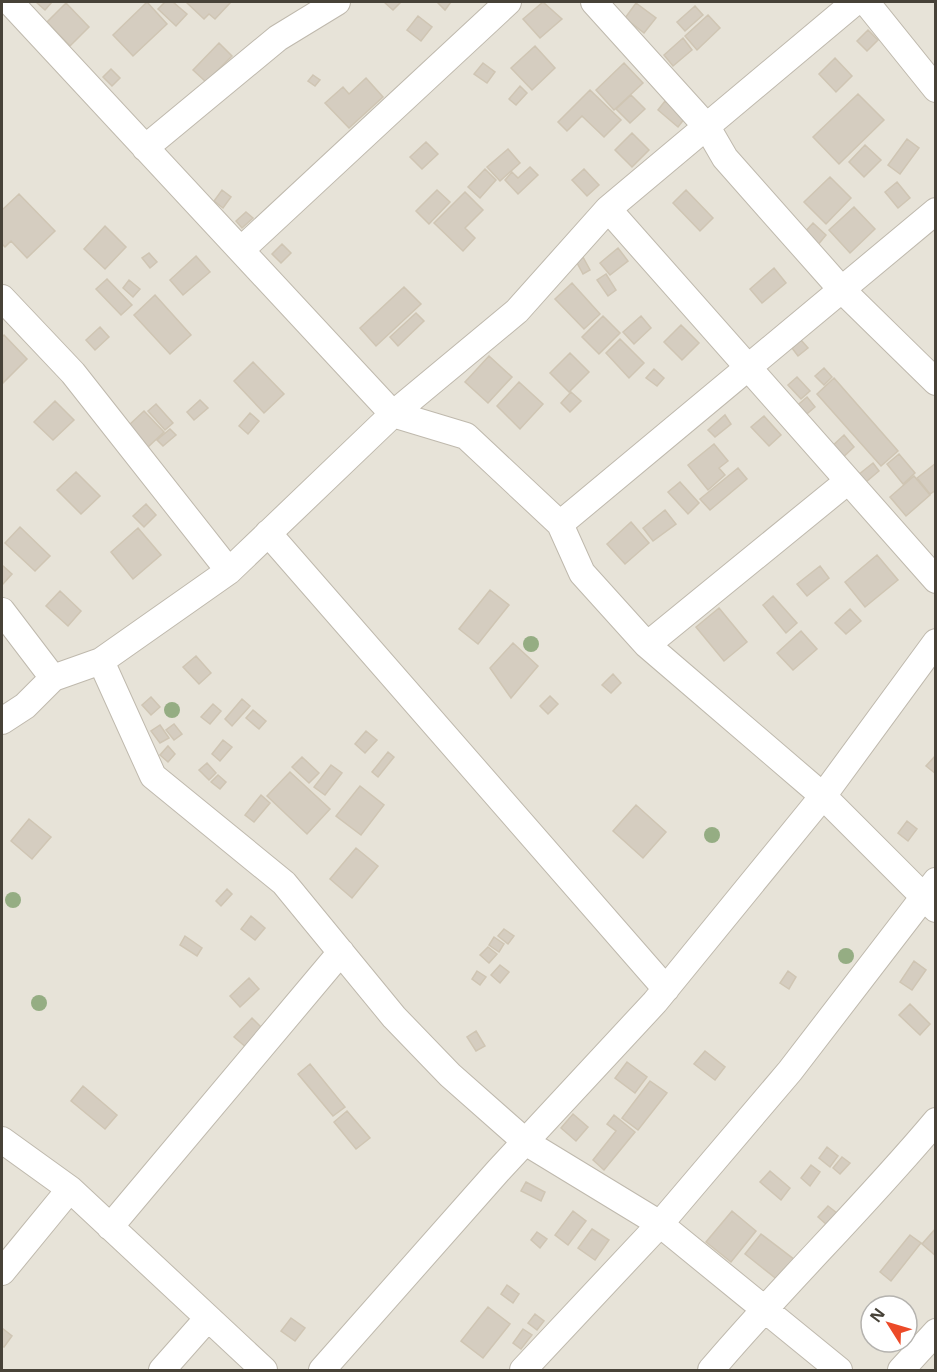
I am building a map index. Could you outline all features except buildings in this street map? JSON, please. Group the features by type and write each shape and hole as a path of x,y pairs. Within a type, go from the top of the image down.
{"street":[{"path":"10,2 393,414 466,436 560,524 582,573 646,645 822,796 931,895 790,1071 660,1224 523,1371"},
{"path":"145,148 278,38 338,2"},
{"path":"241,250 508,2"},
{"path":"594,2 707,127 725,158 841,289 936,382"},
{"path":"2,721 25,706 53,678 101,661 229,571 393,414 517,311 608,209 855,2"},
{"path":"866,2 936,89"},
{"path":"608,209 936,580"},
{"path":"560,524 936,211"},
{"path":"2,298 73,373 229,571"},
{"path":"646,645 848,481"},
{"path":"268,533 666,989"},
{"path":"2,611 53,678"},
{"path":"322,1371 498,1171 527,1143 666,989 822,796 936,642"},
{"path":"101,661 153,776 284,883 394,1017 450,1075 527,1143 660,1224 765,1307 839,1371"},
{"path":"110,1227 341,952"},
{"path":"711,1371 765,1307 936,1121"},
{"path":"2,1140 70,1189 264,1371"},
{"path":"2,1272 70,1189"},
{"path":"162,1371 208,1318"},
{"path":"900,1371 936,1332"}],"shaded area":[{"path":"2,2 935,2 935,1370 2,1370"}]}
